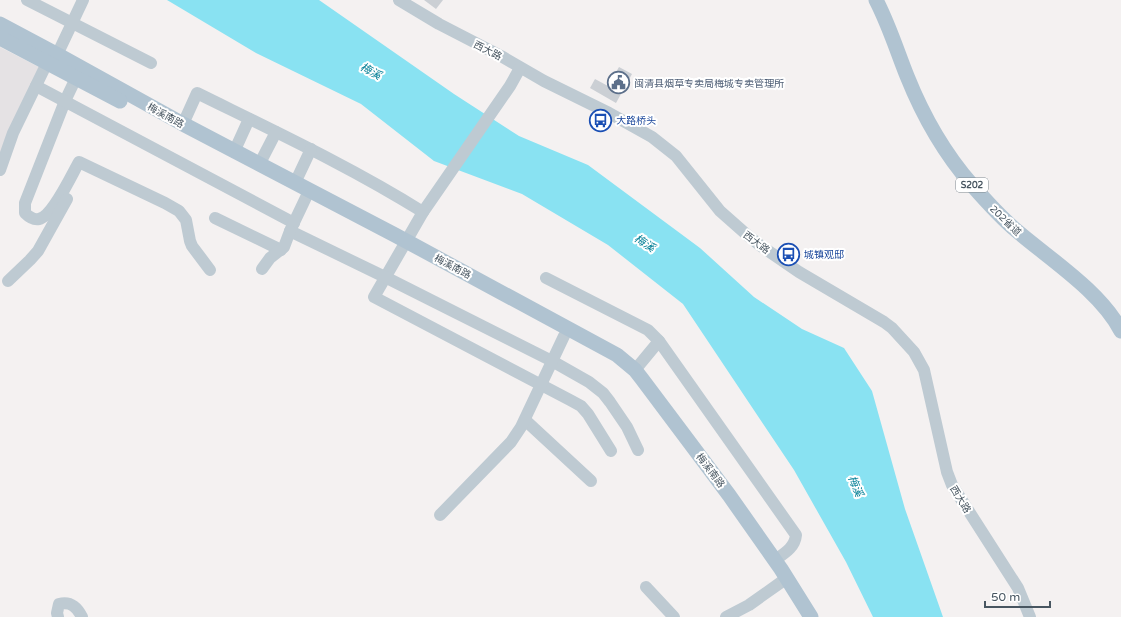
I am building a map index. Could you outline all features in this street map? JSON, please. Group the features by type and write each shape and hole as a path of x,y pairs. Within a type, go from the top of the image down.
{"main road":[{"name":"202省道","path":"876,0 885,17 907,75 923,111 941,144 959,170 1006,222 1095,297 1108,312 1121,332"},
{"name":"梅溪南路","path":"0,24 52,59 76,78 609,350 626,362 635,370 729,495 775,560 806,617"},
{"name":"梅溪南路","path":"0,38 52,59 183,124 295,183 307,195"},
{"name":"梅溪南路","path":"404,245 618,367 640,388 811,617"}],"street":[{"path":"27,0 151,63"},
{"path":"0,170 13,134 36,86 72,23 83,0"},
{"name":"西大路","path":"399,0 439,24 501,56 520,68 609,113 656,140 676,156 720,211 760,246 799,272 884,322 904,340 914,352 924,370 947,472 952,485 1015,583 1030,617"},
{"path":"520,68 510,86 423,212 374,297 581,406 611,451"},
{"path":"76,78 65,101 25,203 25,213 31,218 35,219 39,219 47,214 56,203 79,162 179,211 186,220 192,246 210,270"},
{"path":"36,86 385,277 552,361 589,382 603,393 619,415 638,450"},
{"path":"183,124 197,93 311,149 382,187 423,212"},
{"path":"234,152 249,119"},
{"path":"259,165 276,132"},
{"path":"295,183 311,149"},
{"path":"8,281 38,251 86,165"},
{"path":"262,269 270,258 284,247 307,195"},
{"path":"215,218 281,250"},
{"path":"546,278 648,330 659,341 796,534 796,539 788,551 775,560"},
{"path":"440,515 510,442 522,427 564,336"},
{"path":"635,370 659,341"},
{"path":"525,420 592,481"},
{"path":"726,617 749,605 784,579"},
{"path":"646,587 674,617"},
{"path":"58,617 57,613 59,604 64,603 72,604 78,609 82,617"}],"shaded area":[{"path":"0,47 39,67 0,156"}],"water":[{"name":"梅溪","path":"167,0 319,0 454,94 519,136 588,165 700,248 754,297 802,329 844,348 872,391 905,509 943,617 873,617 846,562 794,470 683,304 608,245 522,194 434,161 361,104 256,53"}],"building":[{"path":"424,0 443,0 436,9"},
{"name":"闽清县烟草专卖局梅城专卖管理所","path":"619,67 632,74 616,103 590,88 595,79 608,86"}],"place":[{"name":"闽清县烟草专卖局梅城专卖管理所","path":"618,83"},
{"name":"大路桥头","path":"601,120"},
{"name":"城镇观邸","path":"789,254"}]}
